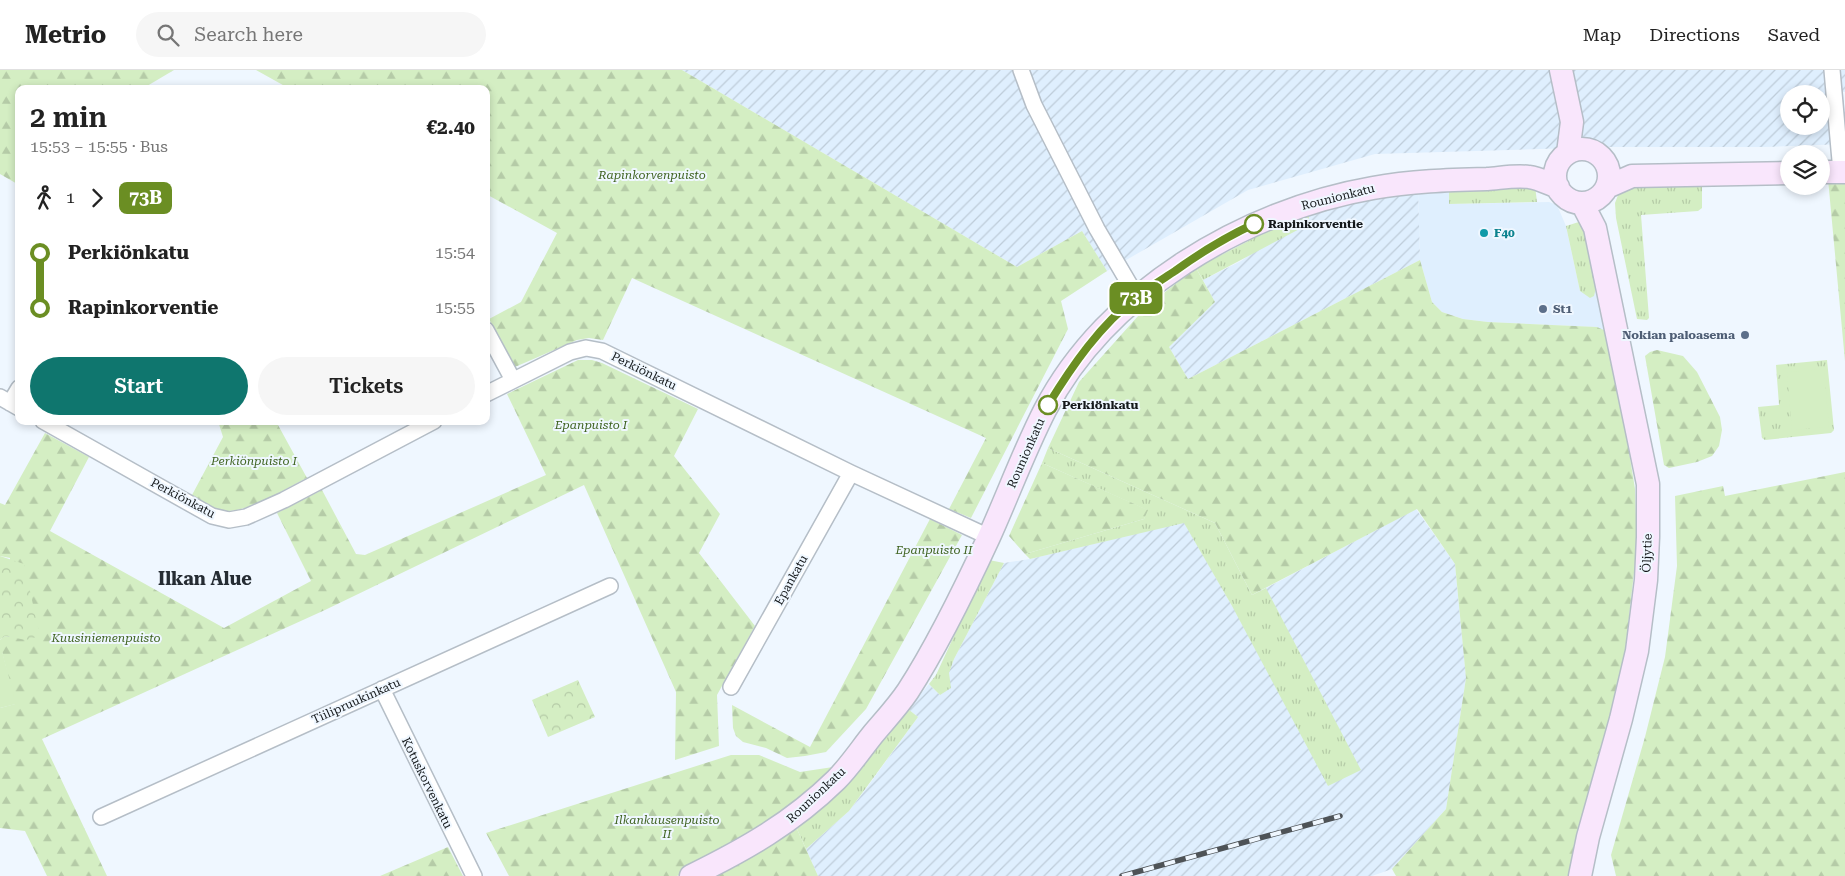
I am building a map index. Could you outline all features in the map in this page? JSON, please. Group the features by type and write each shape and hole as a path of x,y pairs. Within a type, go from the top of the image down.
{"main road":[{"path":"1561,70 1572,122 1590,150"},
{"path":"1572,122 1563,159 1556,172 1558,187 1568,198 1595,196 1632,176"},
{"path":"1563,159 1575,150 1590,150 1597,153 1607,164 1632,176 1780,173"},
{"name":"Rounionkatu","path":"1531,177 1563,159"},
{"path":"1595,196 1609,179 1607,164"},
{"name":"Rounionkatu","path":"691,876 757,842 788,822 837,779 907,693 946,625 989,537 1045,410 1066,376 1107,325 1137,297 1197,255 1239,231 1288,210 1330,197 1397,184 1428,181 1531,177 1558,187"},
{"name":"Öljytie","path":"1580,876 1588,837 1623,711 1637,651 1646,580 1648,537 1648,484 1595,228 1595,196"}],"street":[{"path":"1021,70 1034,106 1097,229 1137,297"},
{"path":"1832,70 1836,172"},
{"path":"490,337 513,380"},
{"name":"Perkiönkatu","path":"490,392 570,352 586,348 602,351 851,473 989,537"},
{"name":"Perkiönkatu","path":"50,425 212,516 229,520 246,517 284,500 426,425"},
{"name":"Epankatu","path":"730,687 851,473"},
{"name":"Tiilipruukinkatu","path":"102,817 610,586"},
{"name":"Kotuskorvenkatu","path":"382,689 474,876"}],"shaded area":[{"path":"682,70 1845,70 1845,92 1843,92 1845,144 1765,147 1604,147 1375,154 1248,190 1107,271 1082,231 1017,267"},
{"path":"1453,187 1450,204 1549,202 1557,205 1566,226 1580,291 1594,295 1596,288 1611,339 1597,327 1488,322 1463,319 1442,312 1432,302 1420,260 1418,189"},
{"path":"1418,189 1420,260 1188,379 1169,347 1215,302 1203,280 1241,261 1309,212"},
{"path":"1416,509 1455,564 1466,678 1446,809 1392,869 1372,876 818,876 806,849 849,811 868,786 918,717 908,709 929,684 940,695 954,659 1004,563 1030,559 1184,522 1232,606"}],"green space":[{"path":"0,70 174,70 149,85 15,85 15,183 0,174"},
{"name":"Rapinkorvenpuisto","path":"256,70 682,70 1017,267 1082,231 1107,271 1061,301 1068,329 971,518 949,509 986,438 632,278 603,340 589,338 577,340 515,367 490,318 521,302 557,233 490,196 490,85 283,85"},
{"path":"1845,178 1845,361 1829,195 1830,179"},
{"path":"1631,185 1702,185 1702,208 1698,211 1641,215 1649,318 1647,320 1637,319 1616,218 1615,203 1620,190"},
{"path":"1535,186 1537,202 1449,204 1449,191"},
{"path":"1309,212 1309,224 1203,280 1196,268 1260,235"},
{"path":"1582,221 1596,288 1594,296 1590,298 1580,291 1566,226"},
{"path":"1420,260 1432,302 1442,312 1463,319 1488,322 1597,327 1606,331 1611,339 1635,489 1637,546 1621,688 1571,876 1396,876 1392,869 1446,809 1466,678 1455,564 1417,509 1252,595 1215,523 1048,448 1079,382 1147,306 1196,268 1215,302 1169,347 1188,379"},
{"path":"1657,350 1683,356 1697,372 1720,417 1722,430 1719,446 1712,456 1697,462 1669,468 1664,465 1645,356"},
{"path":"578,360 592,360 602,363 698,409 674,456 720,514 699,553 755,626 717,695 719,746 675,760 676,692 584,485 325,610 42,739 107,876 47,876 25,831 0,828 0,708 15,704 2,652 0,652 0,640 5,636 11,637 10,558 0,556 0,503 5,505 45,433 89,457 50,531 224,628 311,581 277,513 322,490 356,554 365,555 546,475 507,394"},
{"path":"1827,360 1834,430 1831,433 1765,440 1762,438 1758,407 1779,405 1776,365"},
{"path":"1824,369 1829,427 1792,430 1787,372"},
{"name":"Perkiönpuisto I","path":"219,425 278,425 307,478 252,506 229,511 213,507 192,495 223,437"},
{"path":"1048,448 1215,523 1252,595 1266,588 1361,770 1328,786 1232,606 1184,523 1030,559 1025,554 1144,519 1147,510 1042,463"},
{"path":"1042,463 1148,510 1144,519 1025,554 1009,536"},
{"path":"1845,472 1845,876 1616,876 1611,855 1645,737 1665,657 1677,566 1675,496 1723,486 1725,496"},
{"name":"Epanpuisto II","path":"930,519 962,535 866,709 826,752 787,758 766,748 743,742 736,736 733,728 732,705 810,747"},
{"path":"0,556 24,564 40,636 26,640 5,636 0,640"},
{"path":"989,560 1004,563 954,659 949,673 951,688 940,695 929,684 936,675"},
{"path":"2,651 16,704 0,708 0,652"},
{"path":"578,680 595,717 548,737 532,700"},
{"path":"908,709 918,717 849,811 806,849 797,829 839,792"},
{"name":"Ilkankuusenpuisto II","path":"731,755 759,755 800,772 833,767 793,806 715,859 677,876 509,876 486,833"},
{"path":"797,829 818,876 718,876"},
{"path":"448,847 463,876 380,876"}],"railway":[{"path":"1122,876 1340,816"}],"bus line":[{"name":"73B","path":"1048,405 1086,349 1112,320 1137,297 1197,255 1254,224"}],"place":[{"name":"Rapinkorventie","path":"1254,224"},
{"name":"F40","path":"1484,233"},
{"name":"St1","path":"1543,309"},
{"name":"Nokian paloasema","path":"1745,335"},
{"name":"Perkiönkatu","path":"1048,405"}],"district":[{"name":"Ilkan Alue","path":"205,579"}],"park label":[{"name":"Epanpuisto I","path":"591,425"},
{"name":"Kuusiniemenpuisto","path":"106,638"}]}
